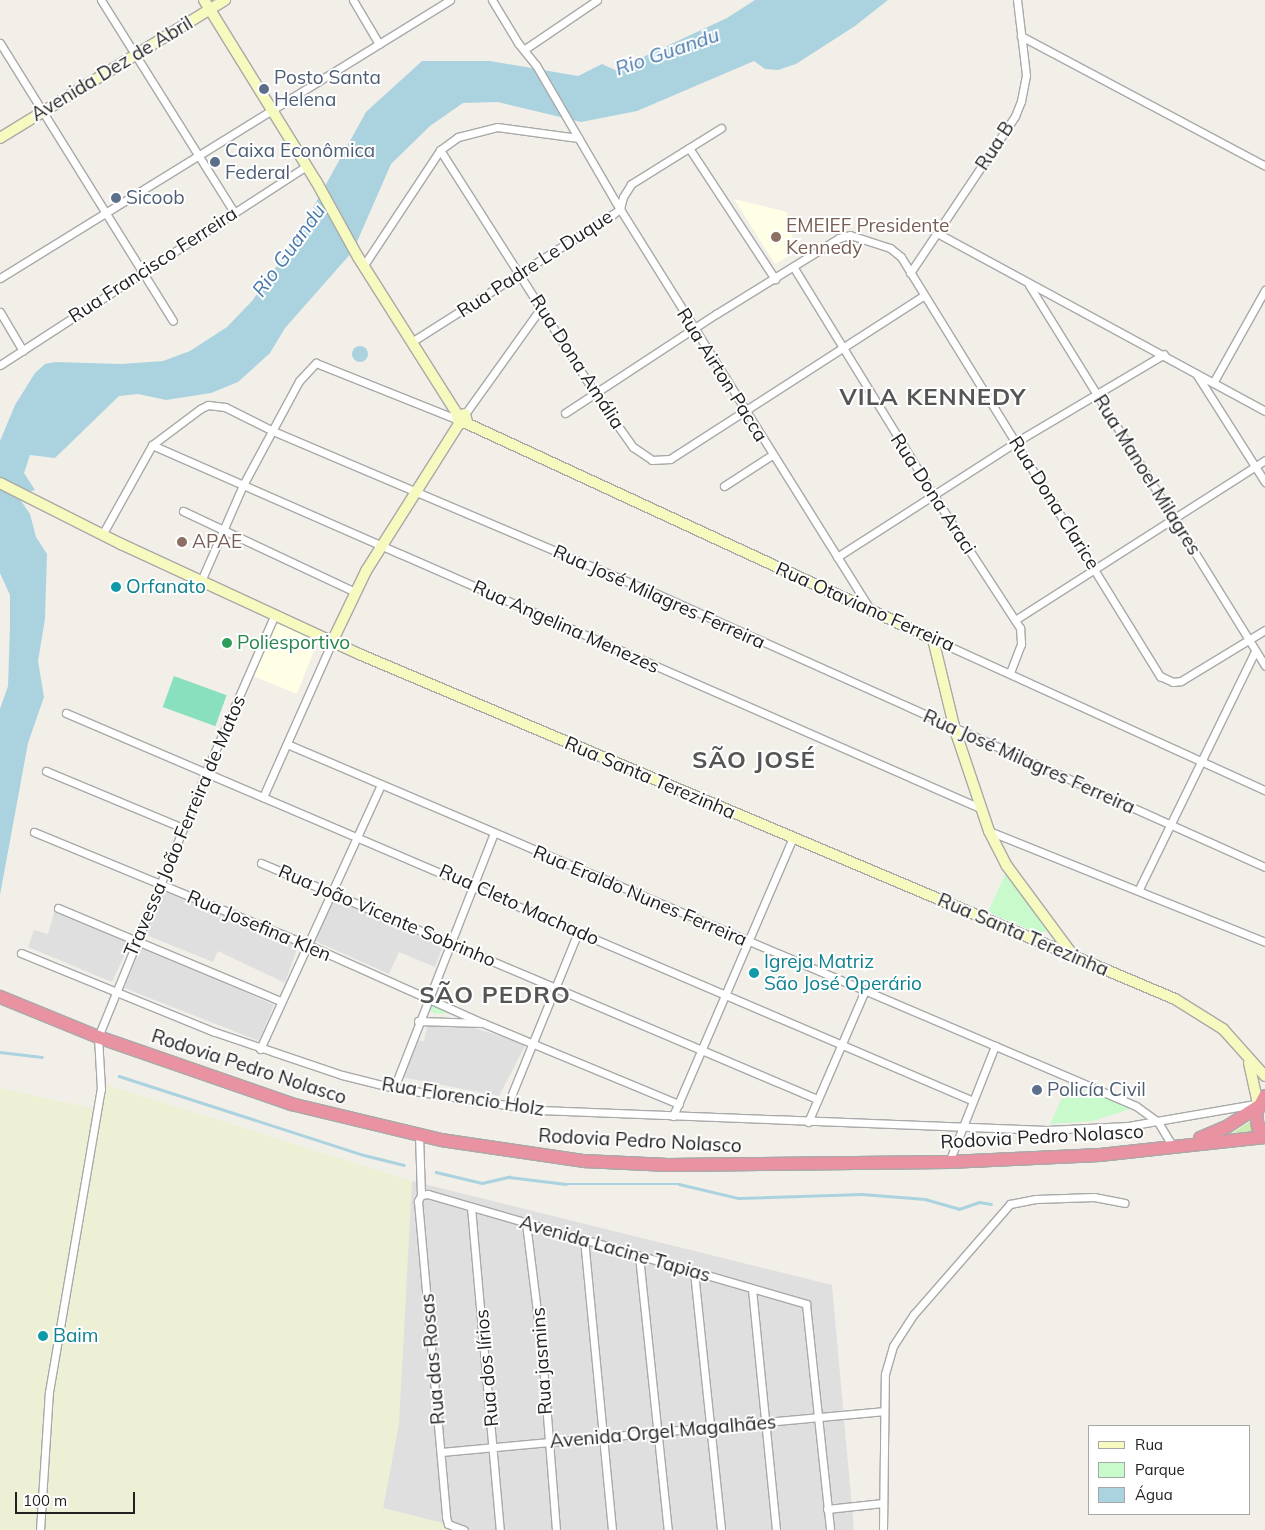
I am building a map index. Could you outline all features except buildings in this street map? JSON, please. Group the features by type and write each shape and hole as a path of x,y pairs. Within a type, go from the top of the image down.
{"highway":[{"name":"Rodovia Pedro Nolasco","path":"2,998 98,1037 291,1104 419,1135 508,1152 594,1161 668,1165 949,1162 1100,1155 1265,1136"},
{"name":"Rodovia Pedro Nolasco","path":"1177,1146 1228,1126 1260,1102"},
{"path":"1260,1102 1256,1120 1265,1136"}],"street":[{"path":"101,0 234,212"},
{"path":"204,0 271,111 307,166 361,261 461,419"},
{"name":"Avenida Dez de Abril","path":"0,138 225,0"},
{"path":"353,0 379,44"},
{"path":"0,278 450,0"},
{"name":"Rua Airton Pacca","path":"492,0 518,43 525,49 536,66 693,329 870,609"},
{"path":"525,49 597,0"},
{"name":"Rua B","path":"910,273 939,234 1015,116 1021,101 1026,75 1017,0"},
{"path":"1020,36 1265,166"},
{"path":"0,43 44,110 173,321"},
{"path":"361,261 440,150 458,137 497,127 578,138"},
{"name":"Rua Padre Le Duque","path":"413,341 521,275 620,209 623,196 631,184 721,128"},
{"path":"689,148 775,279"},
{"name":"Rua Dona Amália","path":"440,150 596,395 633,447 652,460 670,459 744,409"},
{"name":"Rua Francisco Ferreira","path":"0,365 307,166"},
{"path":"939,234 1029,285 1164,354 1265,411"},
{"name":"Rua Dona Clarice","path":"794,268 839,238 850,235 896,252 1095,568 1160,676 1173,682 1182,681 1249,642"},
{"path":"565,413 596,395 693,329 794,268"},
{"name":"Rua Dona Araci","path":"794,268 934,496 1015,620 1023,636 1010,672"},
{"name":"Rua Manoel Milagres","path":"1029,285 1265,666"},
{"path":"1213,383 1265,290"},
{"path":"744,409 923,296"},
{"path":"263,797 355,592 382,546 418,493 461,419 541,308"},
{"path":"0,312 23,351"},
{"path":"837,557 1016,442 1164,354"},
{"name":"Rua Otaviano Ferreira","path":"272,431 304,374 310,366 322,363 461,419 933,639 1010,672 1265,790"},
{"path":"1196,373 1265,482"},
{"name":"Rua José Milagres Ferreira","path":"102,535 152,446 192,413 208,405 225,407 272,431 655,593 955,730 1265,867"},
{"path":"201,581 243,485 272,431"},
{"name":"Rua Angelina Menezes","path":"152,446 980,808"},
{"path":"724,486 772,455"},
{"path":"1015,620 1173,516 1265,460"},
{"name":"Rua Santa Terezinha","path":"0,483 102,535 332,642 1073,955 1197,1011 1223,1029 1249,1062 1265,1076"},
{"path":"184,511 355,592"},
{"name":"Travessa João Ferreira de Matos","path":"98,1037 159,884 274,616"},
{"path":"1249,642 1265,630"},
{"path":"933,639 955,730 989,831 1007,866 1073,955"},
{"path":"1139,889 1200,760 1255,651"},
{"name":"Rua Cleto Machado","path":"66,713 474,885 578,932 971,1100"},
{"name":"Rua Eraldo Nunes Ferreira","path":"288,744 493,835 865,990 1136,1106 1158,1122 1177,1146"},
{"path":"46,771 183,828"},
{"path":"260,1048 356,835 381,785"},
{"path":"989,831 1139,889 1265,942"},
{"name":"Rua Josefina Klen","path":"34,832 306,944 427,999 679,1104"},
{"path":"394,1088 418,1021 493,835"},
{"path":"673,1116 793,838"},
{"name":"Rua João Vicente Sobrinho","path":"261,863 556,986 817,1099"},
{"path":"58,908 137,939 280,1001"},
{"path":"507,1106 578,932"},
{"path":"1042,943 1055,933"},
{"name":"Rua Florencio Holz","path":"22,953 260,1048 342,1075 394,1088 507,1106 808,1122 1069,1130 1158,1122 1260,1102"},
{"path":"808,1122 865,990"},
{"path":"418,1021 483,1023"},
{"path":"40,1530 49,1392 101,1089 98,1037"},
{"path":"949,1162 960,1127 995,1046"},
{"path":"1249,1062 1260,1102"},
{"name":"Rua das Rosas","path":"419,1135 421,1196 418,1201 448,1524 464,1530"},
{"name":"Avenida Lacine Tapias","path":"421,1196 428,1194 752,1289 803,1302 809,1307 819,1417"},
{"path":"883,1530 885,1374 893,1346 914,1314 1010,1204 1036,1198 1094,1197 1124,1203"},
{"name":"Rua dos lírios","path":"471,1207 500,1530"},
{"name":"Rua jasmins","path":"526,1223 542,1352 556,1530"},
{"path":"584,1239 612,1530"},
{"path":"638,1256 668,1530"},
{"path":"694,1272 721,1530"},
{"path":"752,1289 776,1530"},
{"name":"Avenida Orgel Magalhães","path":"442,1452 884,1411"},
{"path":"819,1417 830,1530"},
{"path":"828,1509 883,1503"}],"shaded area":[{"name":"EMEIEF Presidente Kennedy","path":"734,199 787,212 788,224 798,251 775,264"},
{"path":"274,622 319,640 297,694 252,676"},
{"path":"164,889 299,943 285,983 218,951 213,962 146,935"},
{"path":"333,895 444,943 435,967 399,952 389,974 313,940"},
{"path":"55,909 132,939 112,982 28,947 34,930 48,934"},
{"path":"142,945 274,1005 259,1041 124,988"},
{"path":"428,1023 468,1026 526,1044 499,1096 401,1077 416,1040 424,1041"},
{"path":"101,1083 412,1181 399,1424 383,1508 469,1530 0,1530 0,1088 95,1109"},
{"path":"412,1181 832,1285 854,1530 469,1530 383,1508"}],"green space":[{"path":"174,676 227,695 215,726 163,707"},
{"path":"1006,873 1050,930 1039,934 988,912"},
{"path":"433,996 468,1012 435,1014 429,1010"},
{"path":"1068,1084 1133,1108 1093,1121 1050,1124"},
{"path":"1251,1121 1257,1136 1222,1140"}],"water":[{"name":"Rio Guandu","path":"755,0 888,0 855,26 796,64 778,70 765,69 754,61 637,111 581,122 498,102 463,103 430,126 391,164 353,251 285,328 270,353 238,382 211,393 166,400 138,394 119,396 55,458 30,455 24,473 35,490 17,495 30,514 36,537 47,554 45,619 38,661 44,697 28,743 0,895 0,709 8,686 10,595 0,573 0,441 15,405 35,373 45,364 55,362 121,364 163,361 190,351 227,327 252,301 294,242 366,112 422,61 490,61 578,76 602,64 615,70 727,18"},
{"path":"360,346 368,354 360,362 352,354"}],"waterway":[{"path":"0,1052 42,1057"},
{"path":"119,1076 364,1155 404,1165"},
{"path":"436,1172 482,1183 509,1177 566,1184 679,1184 738,1198 862,1194 925,1199 959,1209 979,1202 991,1204"}],"place":[{"name":"Posto Santa Helena","path":"264,89"},
{"name":"Caixa Econômica Federal","path":"215,162"},
{"name":"Sicoob","path":"116,198"},
{"name":"EMEIEF Presidente Kennedy","path":"776,237"},
{"name":"APAE","path":"182,542"},
{"name":"Orfanato","path":"116,587"},
{"name":"Poliesportivo","path":"227,643"},
{"name":"Igreja Matriz São José Operário","path":"754,973"},
{"name":"Policía Civil","path":"1037,1090"},
{"name":"Baim","path":"43,1336"}],"district":[{"name":"VILA KENNEDY","path":"933,397"},
{"name":"SÃO JOSÉ","path":"754,760"},
{"name":"SÃO PEDRO","path":"495,995"}]}
